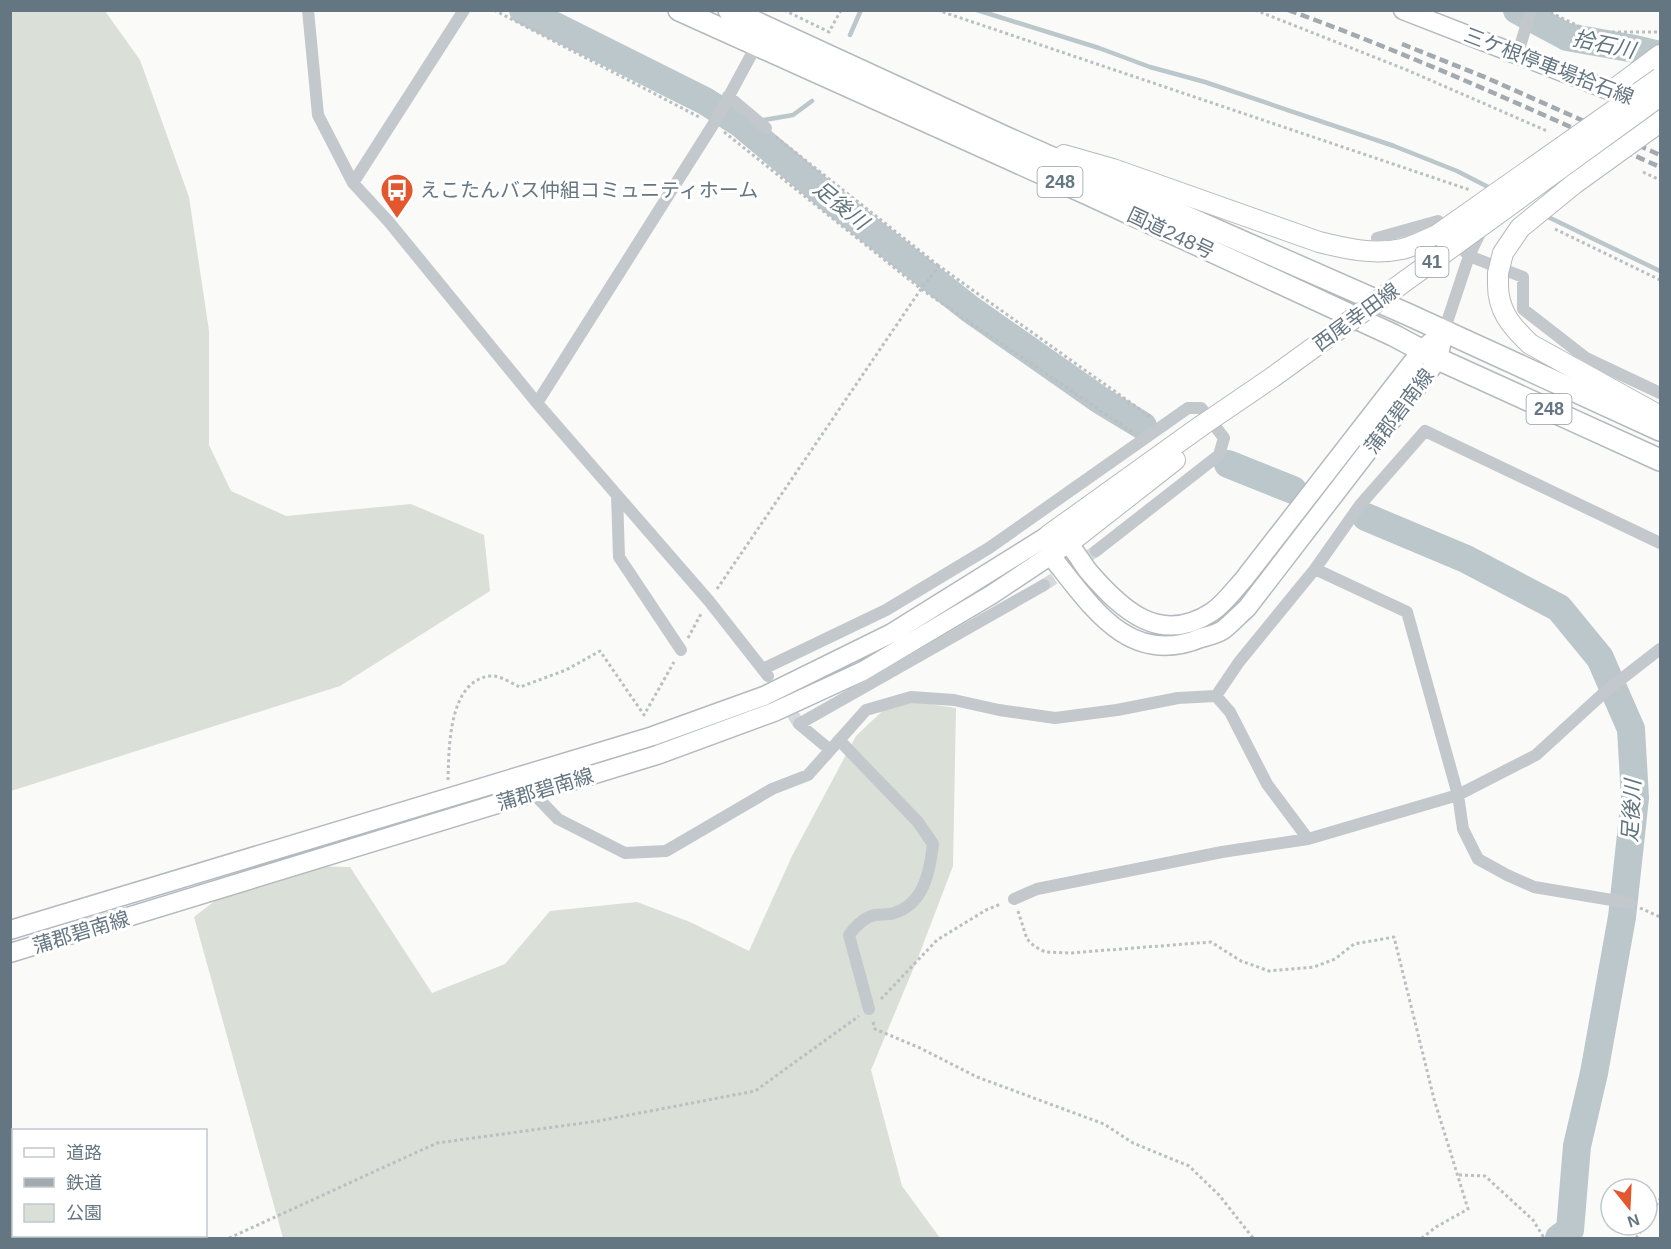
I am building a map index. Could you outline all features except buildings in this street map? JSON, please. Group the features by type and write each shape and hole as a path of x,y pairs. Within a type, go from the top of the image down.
{"highway":[{"name":"国道248号","path":"679,10 1090,195 1660,460"},
{"name":"国道248号","path":"729,10 1009,139 1660,430"}],"main road":[{"name":"三ケ根停車場拾石線","path":"1414,12 1518,45 1613,90 1660,108"},
{"name":"41","path":"1009,139 1113,170 1320,242 1351,250 1378,252 1404,248 1437,235 1656,65"},
{"name":"41","path":"1613,90 1656,65"},
{"name":"西尾幸田線","path":"1069,543 1204,430 1283,370 1660,96"},
{"name":"西尾幸田線","path":"1049,535 1204,430 1660,108"},
{"path":"1660,122 1574,184 1520,228 1503,252 1498,273 1498,291 1503,313 1515,330 1530,344 1660,416"},
{"name":"蒲郡碧南線","path":"1051,556 1096,612 1117,631 1134,641 1153,646 1171,647 1223,630 1247,608 1430,355 1444,332"},
{"name":"蒲郡碧南線","path":"10,953 657,755 774,712 864,671 991,595 1069,543 1087,570 1119,605 1138,618 1155,624 1173,625 1193,621 1212,612 1245,579 1430,355"},
{"name":"蒲郡碧南線","path":"10,930 447,800 653,736 764,696 892,633 1049,535"},
{"path":"1051,556 1049,535 1069,543"}],"street":[{"path":"308,10 318,115 353,183 389,222 537,403 709,601 766,673 897,604 989,548 1188,408 1201,408 1224,438 1220,455 1096,551"},
{"path":"353,183 464,10"},
{"path":"1518,45 1531,10"},
{"path":"537,403 715,122 726,99 750,61 756,46"},
{"path":"726,99 766,128"},
{"path":"1444,332 1469,256 1495,202"},
{"path":"1377,238 1438,220 1469,256 1523,277 1523,309 1586,358 1660,393"},
{"path":"1216,696 1239,662 1315,569 1360,505 1425,431 1660,543"},
{"path":"617,495 619,557 681,650"},
{"path":"1315,569 1407,612 1458,795 1463,829 1478,859 1534,887 1625,903"},
{"path":"829,749 799,724 1044,585"},
{"path":"1014,899 1037,889 1222,852 1308,839 1458,795 1536,755 1606,692 1660,649"},
{"path":"533,793 558,819 625,853 666,851 772,789 808,775 866,710 911,698 954,700 999,710 1055,718 1117,710 1178,698 1216,696"},
{"path":"1216,696 1230,712 1267,784 1308,839"},
{"path":"839,740 918,822 933,844 930,870 917,899 895,913 871,916 855,926 849,934 869,1009"}],"path":[{"path":"494,10 715,122 921,289 1144,439"},
{"path":"784,10 829,32 841,10"},
{"path":"937,10 1473,191"},
{"path":"1255,10 1407,69 1547,131"},
{"path":"1545,10 1591,32 1660,32"},
{"path":"766,128 939,266 1163,426"},
{"path":"1642,172 1660,180"},
{"path":"1555,229 1660,280"},
{"path":"447,800 450,734 459,703 473,682 491,676 500,677 520,687 566,670 600,651 644,715 709,601 921,289 939,266"},
{"path":"229,1239 437,1143 598,1121 755,1091 869,1009 887,994 938,940 986,910 1014,899 1027,939 1034,946 1056,953 1070,954 1211,942 1241,961 1269,971 1314,967 1335,958 1354,944 1394,937 1434,1099 1468,1209 1436,1227 1422,1239"},
{"path":"1625,903 1660,917"},
{"path":"869,1009 875,1029 920,1048 977,1077 1104,1124 1133,1143 1189,1166 1219,1195 1253,1239"},
{"path":"1459,1175 1485,1176 1533,1220 1544,1239"}],"green space":[{"path":"11,10 105,11 140,60 189,197 209,331 209,445 231,491 286,516 411,504 484,535 490,591 340,686 11,791"},
{"path":"895,699 956,708 953,866 871,1070 902,1186 940,1238 283,1238 194,917 261,865 350,867 432,993 505,964 550,911 637,902 690,922 749,951 792,856 856,736"}],"waterway":[{"name":"足後川","path":"523,10 705,101 741,124 828,197 970,309 1100,400 1143,426"},
{"path":"850,35 861,10"},
{"path":"977,10 1099,48 1150,67 1205,82 1394,146 1457,171 1494,190"},
{"name":"拾石川","path":"1517,10 1567,37 1660,55"},
{"path":"741,124 793,115 812,101"},
{"path":"1544,215 1660,271"},
{"name":"足後川","path":"1228,464 1293,490"},
{"name":"足後川","path":"1366,517 1466,559 1559,608 1600,658 1631,729 1635,798 1622,917 1594,1073 1577,1146 1570,1230 1559,1238"}],"tunnel":[{"path":"1044,585 1096,551"},
{"path":"783,699 799,724"}],"railway":[{"path":"1288,10 1429,65 1660,167"},
{"path":"1402,44 1487,78 1660,155"}],"place":[{"name":"えこたんバス仲組コミュニティホーム","path":"397,219"}]}
